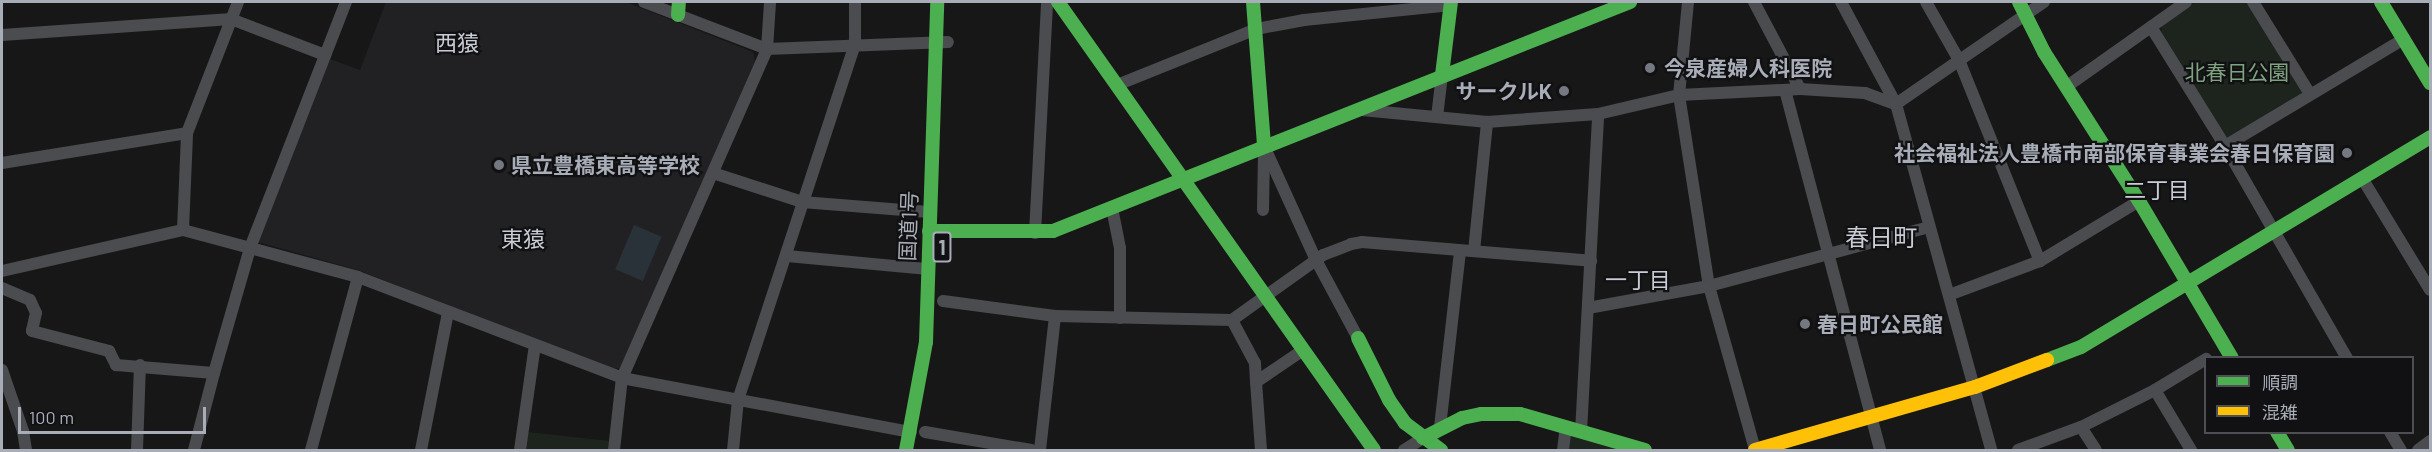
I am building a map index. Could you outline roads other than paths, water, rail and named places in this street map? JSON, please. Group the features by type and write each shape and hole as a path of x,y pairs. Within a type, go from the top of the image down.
{"main road":[{"name":"国道1号","path":"936,368 942,289 935,231 929,212 937,2"},
{"name":"国道1号","path":"906,450 926,342 927,269 935,231 951,2"},
{"path":"1058,2 1374,450"},
{"path":"1253,2 1264,146"},
{"path":"935,231 1035,233 1053,231 1630,2"},
{"path":"2019,2 2044,52 2139,201 2229,352"},
{"path":"2381,2 2430,83"},
{"path":"1442,75 1451,3"},
{"path":"1755,450 1975,387 2081,346 2430,137"},
{"path":"1358,338 1389,400 1405,423 1441,450"},
{"path":"1423,438 1440,427 1462,418 1500,413 1520,414 1644,450"},
{"path":"921,450 926,427"},
{"path":"2278,434 2288,450"}],"street":[{"path":"183,230 187,133 238,2"},
{"path":"194,450 250,248 346,2"},
{"path":"644,2 678,8 767,49 948,42"},
{"path":"614,450 622,378 767,49 770,2"},
{"path":"733,450 738,400 855,45 855,2"},
{"path":"1035,233 1047,2"},
{"path":"1688,2 1679,95 1709,286 1755,450"},
{"path":"1754,2 1800,89"},
{"path":"1841,2 1896,104 1991,450"},
{"path":"1926,2 1959,60 2040,261"},
{"path":"1896,104 2044,2"},
{"path":"2066,87 2186,2"},
{"path":"2253,2 2310,94"},
{"path":"1117,85 1256,29 1304,20 1451,3"},
{"path":"2,35 231,20 325,55"},
{"path":"2151,27 2225,146 2346,356"},
{"path":"2225,146 2404,39"},
{"path":"1437,117 1442,75"},
{"path":"1359,110 1487,122 1598,114 1679,95 1800,89 1865,93 1896,104"},
{"path":"1785,90 1880,450"},
{"path":"1581,432 1598,114"},
{"path":"1474,251 1487,122"},
{"path":"2,163 187,133"},
{"path":"1263,210 1264,146"},
{"path":"1264,146 1316,260 1358,338"},
{"path":"713,173 802,202 929,212"},
{"path":"2362,178 2430,290"},
{"path":"1949,295 2040,261 2139,201"},
{"path":"1112,208 1120,248 1120,318"},
{"path":"1588,308 1709,286 1929,227"},
{"path":"2,271 183,230 358,277 622,378 911,432"},
{"path":"942,289 1055,316 1232,320 1316,260 1339,247 1362,242 1591,261"},
{"path":"1440,427 1460,251"},
{"path":"787,256 927,269"},
{"path":"311,450 358,277"},
{"path":"2,288 30,300 36,313 32,331 109,351 116,365 140,365 214,373"},
{"path":"421,450 448,313"},
{"path":"1040,450 1055,316"},
{"path":"1232,320 1255,363 1261,450"},
{"path":"520,450 535,345"},
{"path":"1256,382 1303,350"},
{"path":"2214,356 2229,352"},
{"path":"2018,450 2082,427 2155,390 2204,360"},
{"path":"137,450 140,365"},
{"path":"2,370 23,431 26,450"},
{"path":"2155,390 2191,450"},
{"path":"926,427 1031,450"},
{"path":"1563,450 1566,427"},
{"path":"2082,427 2096,450"},
{"path":"2391,434 2401,450"},
{"path":"1404,450 1423,438"},
{"path":"2418,450 2430,441"}],"place":[{"name":"今泉産婦人科医院","path":"1650,68"},
{"name":"サークルK","path":"1564,91"},
{"name":"社会福祉法人豊橋市南部保育事業会春日保育園","path":"2347,153"},
{"name":"県立豊橋東高等学校","path":"499,165"},
{"name":"春日町公民館","path":"1805,324"}],"district":[{"name":"西猿","path":"457,43"},
{"name":"二丁目","path":"2157,190"},
{"name":"春日町","path":"1881,237"},
{"name":"東猿","path":"523,239"},
{"name":"一丁目","path":"1638,280"}],"park label":[{"name":"北春日公園","path":"2237,72"}]}
